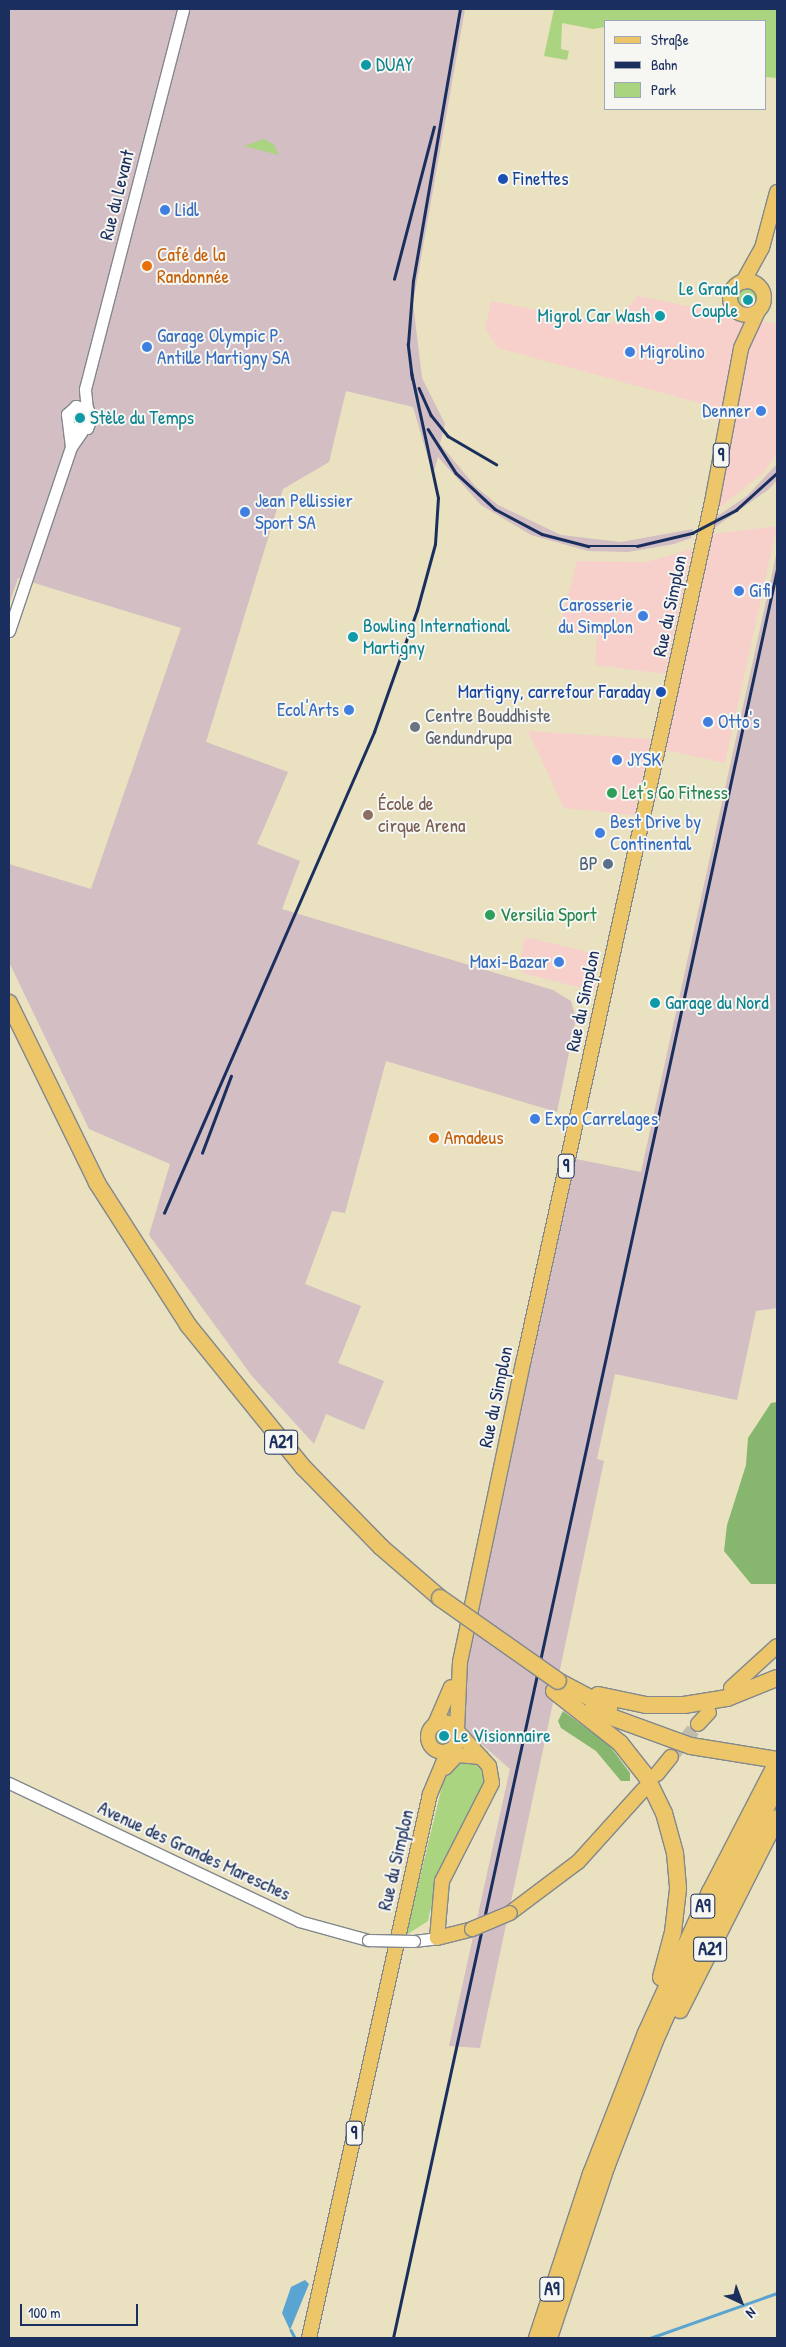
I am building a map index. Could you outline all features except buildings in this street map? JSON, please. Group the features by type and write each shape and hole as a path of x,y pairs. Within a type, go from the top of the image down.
{"highway":[{"name":"A21","path":"9,1003 66,1126 130,1248"},
{"name":"A21","path":"9,1031 64,1145 144,1270 211,1356 290,1452 438,1604 556,1686 655,1735 743,1752 777,1761"},
{"name":"A21","path":"576,1696 636,1703 684,1705 727,1698 777,1678"},
{"name":"A21","path":"576,1696 637,1762 660,1802 673,1843 678,1877 675,1921 638,2054"},
{"name":"A21","path":"743,1752 777,1752"},
{"name":"A9","path":"537,2338 581,2204 638,2054 710,1892 777,1761"},
{"name":"A9","path":"549,2338 622,2125 686,1969 777,1786"},
{"name":"A21","path":"622,2125 777,1818"}],"main road":[{"name":"9","path":"758,311 763,301 761,290 762,248 777,192"},
{"name":"9","path":"736,311 731,293 743,282 762,248"},
{"path":"743,282 761,290"},
{"path":"736,311 746,315 758,311"},
{"name":"Rue du Simplon","path":"736,311 741,348"},
{"name":"Rue du Simplon","path":"457,1731 460,1662 741,348 758,311"},
{"path":"732,1688 777,1646"},
{"name":"Rue du Simplon","path":"435,1724 460,1662"},
{"path":"698,1724 709,1712"},
{"path":"435,1724 446,1722 457,1731 481,1757 492,1774 491,1788 445,1873 432,1939 461,1933 510,1913 573,1866 644,1790"},
{"name":"9","path":"433,1748 428,1737 435,1724"},
{"name":"9","path":"451,1750 457,1731"},
{"path":"433,1748 481,1757"},
{"name":"Rue du Simplon","path":"310,2336 424,1824 430,1794 433,1748"},
{"name":"Rue du Simplon","path":"430,1794 451,1750"},
{"path":"424,1824 448,1762 462,1754 481,1757"},
{"path":"656,1774 671,1756"}],"street":[{"name":"Rue du Levant","path":"74,407 85,389 183,9"},
{"name":"Rue du Levant","path":"85,389 87,409"},
{"path":"9,632 71,447 91,421 87,409 74,407 66,416 71,447"},
{"path":"69,428 82,431"},
{"name":"Avenue des Grandes Maresches","path":"9,1783 299,1921 368,1940 432,1939"}],"shaded area":[{"path":"9,9 465,9 413,303 422,378 445,424 440,444 475,486 498,505 561,535 621,542 693,529 691,538 674,544 628,552 588,551 531,535 481,505 438,457 433,475 413,407 346,391 329,462 283,489 206,742 288,772 257,844 300,861 282,909 553,990 571,1001 576,1018 557,1112 386,1061 345,1213 332,1211 305,1284 361,1306 338,1363 384,1381 364,1430 326,1414 314,1444 252,1376 149,1235 170,1164 89,1129 9,962 9,864 91,889 181,628 18,578 9,605"},
{"path":"638,296 777,324 777,454 763,473 719,508 718,408 498,348 485,328 491,301 612,324"},
{"path":"777,464 777,480 769,489 714,528 716,517 747,496"},
{"path":"777,526 725,763 666,750 713,534"},
{"path":"692,549 665,674 595,665 597,635 559,627 577,561 647,562"},
{"path":"777,551 777,1308 756,1311 737,1400 615,1374 597,1459 604,1461 480,2048 449,2046 510,1769 462,1727 458,1692 576,1159 641,1172"},
{"path":"528,731 651,739 634,815 564,808"},
{"path":"525,937 601,955 594,991 523,973 520,963"}],"green space":[{"path":"554,9 777,9 777,78 766,77 766,20 604,20 604,27 593,29 562,23 561,49 569,51 567,60 544,56"},
{"path":"264,139 274,145 279,155 244,146"},
{"path":"747,289 754,292 757,299 754,306 747,309 740,306 737,299 740,292"},
{"path":"777,1402 777,1584 751,1584 724,1551 727,1525 746,1465 748,1438 771,1403"},
{"path":"563,1711 609,1745 630,1773 630,1781 621,1781 596,1751 561,1728 558,1721"},
{"path":"444,1728 450,1731 453,1737 450,1743 444,1746 438,1743 435,1737 438,1731"},
{"path":"454,1761 478,1762 486,1785 434,1893 428,1921 406,1935 443,1782"}],"water":[{"path":"305,2280 309,2284 290,2330 282,2313 291,2287"}],"waterway":[{"path":"650,2338 777,2293"},
{"path":"291,2330 294,2336"},
{"path":"274,2338 304,2338"}],"tunnel":[{"path":"671,1757 698,1724"}],"railway":[{"path":"412,379 408,344 413,281 460,9"},
{"path":"394,279 434,127"},
{"path":"164,1213 374,732 417,610 435,544 438,498 411,372"},
{"path":"419,388 431,415 448,436 496,464"},
{"path":"428,429 456,473 495,509 542,534 588,546 637,546 692,533 736,510 777,473"},
{"path":"393,2338 777,570"},
{"path":"202,1153 231,1076"}],"place":[{"name":"DUAY","path":"366,65"},
{"name":"Finettes","path":"503,179"},
{"name":"Lidl","path":"165,210"},
{"name":"Café de la Randonnée","path":"147,266"},
{"name":"Le Grand Couple","path":"748,300"},
{"name":"Migrol Car Wash","path":"660,316"},
{"name":"Garage Olympic P. Antille Martigny SA","path":"147,347"},
{"name":"Migrolino","path":"630,352"},
{"name":"Denner","path":"761,411"},
{"name":"Stèle du Temps","path":"80,418"},
{"name":"Jean Pellissier Sport SA","path":"245,512"},
{"name":"Gifi","path":"739,591"},
{"name":"Carosserie du Simplon","path":"643,616"},
{"name":"Bowling International Martigny","path":"353,637"},
{"name":"Martigny, carrefour Faraday","path":"661,692"},
{"name":"Ecol'Arts","path":"349,710"},
{"name":"Otto's","path":"708,722"},
{"name":"Centre Bouddhiste Gendundrupa","path":"415,727"},
{"name":"JYSK","path":"617,760"},
{"name":"Let's Go Fitness","path":"612,793"},
{"name":"École de cirque Arena","path":"368,815"},
{"name":"Best Drive by Continental","path":"600,833"},
{"name":"BP","path":"608,864"},
{"name":"Versilia Sport","path":"490,915"},
{"name":"Maxi-Bazar","path":"559,962"},
{"name":"Garage du Nord","path":"655,1003"},
{"name":"Expo Carrelages","path":"535,1119"},
{"name":"Amadeus","path":"434,1138"},
{"name":"Le Visionnaire","path":"444,1736"}]}
